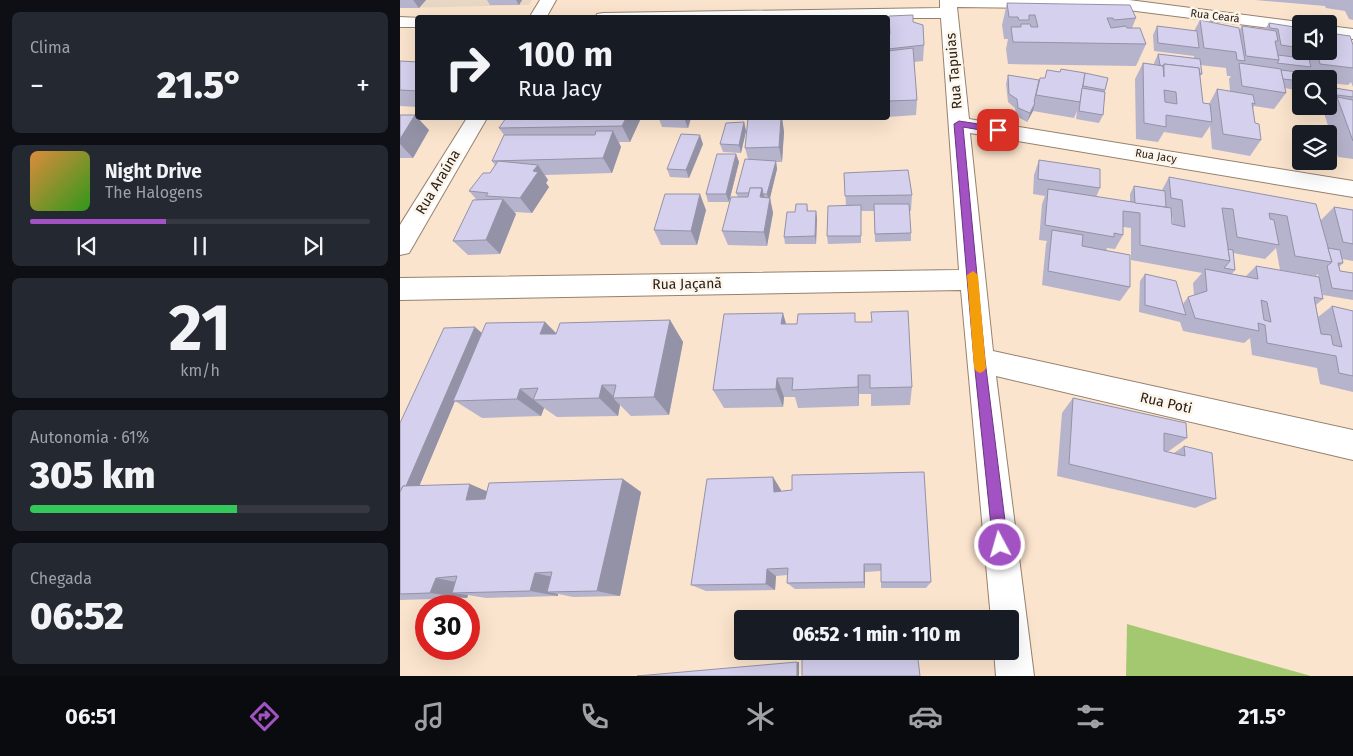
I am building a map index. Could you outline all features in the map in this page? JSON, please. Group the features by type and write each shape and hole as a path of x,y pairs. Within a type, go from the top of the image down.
{"street":[{"path":"539,15 548,0"},
{"path":"725,15 735,8 739,2 738,0"},
{"path":"795,0 903,12"},
{"name":"Rua Ceará","path":"903,12 948,5 1120,4 1292,27"},
{"name":"Rua Tapuias","path":"948,5 980,360 1008,610"},
{"path":"769,15 903,12"},
{"path":"400,22 415,22"},
{"path":"1337,32 1353,34"},
{"name":"Rua Araúna","path":"400,246 476,120"},
{"name":"Rua Jacy","path":"959,124 1353,189"},
{"name":"Rua Jaçanã","path":"400,289 973,280"},
{"name":"Rua Poti","path":"980,360 1353,445"},
{"path":"1014,660 1016,676"}],"shaded area":[{"path":"400,0 532,0 529,5 400,8"}],"green space":[{"path":"1127,624 1311,676 1126,676"}],"building":[{"path":"1007,3 1130,5 1136,18 1114,20 1113,18 1107,18 1111,28 1126,26 1127,28 1140,28 1146,44 1013,42 1011,27 1021,27 1021,24 1030,24 1031,27 1038,27 1035,15 1029,15 1029,20 1009,17"},
{"path":"913,15 913,22 923,25 924,45 890,49 890,16"},
{"path":"1200,20 1239,28 1245,61 1237,60 1236,52 1204,48"},
{"path":"1269,23 1292,27 1292,47 1281,45 1278,29 1270,28"},
{"path":"1157,26 1197,31 1199,48 1158,43"},
{"path":"1242,26 1276,31 1278,41 1275,41 1279,60 1246,56"},
{"path":"1337,34 1350,36 1353,45 1353,68 1320,64 1319,60 1337,60"},
{"path":"913,48 917,100 890,101 890,51"},
{"path":"1158,54 1200,59 1202,74 1200,74 1199,68 1160,65"},
{"path":"1278,55 1292,57 1292,60 1309,60 1311,67 1277,63 1279,60"},
{"path":"400,61 415,62 415,91 400,90"},
{"path":"1143,63 1163,66 1164,77 1164,64 1199,68 1203,103 1210,104 1212,122 1166,115 1166,127 1144,123","holes":["1164,90 1176,92 1177,104 1165,102"]},
{"path":"1239,63 1281,69 1286,93 1242,86"},
{"path":"1061,69 1085,73 1080,102 1036,95 1040,78 1045,78 1047,70 1060,72"},
{"path":"1281,70 1292,71 1292,80 1283,79"},
{"path":"1085,73 1108,78 1105,90 1083,86"},
{"path":"1008,75 1039,80 1035,103 1030,113 1018,108 1017,99 1009,94"},
{"path":"1082,88 1105,92 1103,115 1079,111"},
{"path":"1337,88 1353,91 1353,97 1337,95"},
{"path":"1217,89 1253,95 1255,104 1252,103 1255,123 1259,124 1261,140 1223,134"},
{"path":"1337,97 1353,100 1353,141"},
{"path":"400,115 415,115 400,139"},
{"path":"505,120 625,120 622,126 499,128"},
{"path":"748,120 781,120 779,147 745,148"},
{"path":"744,122 739,145 720,144 726,123"},
{"path":"596,131 613,131 603,158 492,161 504,135 595,135"},
{"path":"681,134 700,135 686,170 667,169"},
{"path":"717,154 736,154 726,194 706,194"},
{"path":"745,159 776,161 767,194 763,194 762,188 750,188 749,193 736,193"},
{"path":"1039,160 1100,169 1100,188 1038,179"},
{"path":"498,161 538,165 533,171 538,172 520,198 486,196 488,193 469,191 483,173 490,173"},
{"path":"908,170 912,195 845,196 844,173"},
{"path":"1169,177 1316,204 1332,262 1295,256 1287,216 1269,213 1270,219 1274,220 1279,245 1237,237 1233,209 1222,208 1230,261 1140,245 1140,213 1123,211 1123,235 1114,233 1114,237 1045,225 1048,189 1171,208 1172,224 1185,227 1182,200 1171,198"},
{"path":"1134,186 1165,191 1166,207 1135,203"},
{"path":"750,188 762,188 760,197 770,198 764,232 722,231 731,197 748,197"},
{"path":"665,194 700,194 691,231 654,230"},
{"path":"503,199 486,240 453,241 473,200"},
{"path":"796,204 807,204 807,211 816,211 815,236 784,237 787,212 795,212"},
{"path":"874,204 909,204 911,233 875,234"},
{"path":"861,205 861,236 827,236 828,206"},
{"path":"1334,207 1353,210 1353,244 1343,242"},
{"path":"1052,230 1083,235 1082,246 1130,255 1130,287 1048,271"},
{"path":"1328,248 1340,250 1343,263 1338,263 1340,271 1353,273 1353,291 1332,288 1327,266 1332,262"},
{"path":"1228,249 1233,250 1235,270 1224,268 1230,261"},
{"path":"1256,266 1319,277 1323,299 1314,297 1321,334 1331,335 1333,345 1342,347 1332,306 1353,311 1353,376 1339,373 1336,356 1267,343 1265,325 1258,323 1259,331 1195,318 1188,297 1207,291 1205,269 1258,279","holes":["1261,300 1267,302 1271,322 1264,320"]},
{"path":"1145,274 1176,281 1186,315 1145,305"},
{"path":"908,311 912,387 870,388 870,375 858,375 858,387 792,390 793,378 777,378 776,389 713,390 724,314 783,313 781,324 797,324 798,314 855,313 855,322 872,322 871,312"},
{"path":"670,320 654,397 613,398 616,385 602,385 599,398 533,400 538,388 520,389 517,399 453,401 486,323 545,322 540,334 556,334 560,323"},
{"path":"475,327 406,486 403,486 400,492 400,423 444,328"},
{"path":"1073,398 1186,423 1187,438 1164,433 1164,451 1185,456 1184,446 1212,453 1216,499 1069,464"},
{"path":"924,472 931,582 881,582 881,564 864,564 864,582 787,583 788,568 767,569 766,584 691,585 707,479 773,477 774,492 792,490 792,475"},
{"path":"623,479 597,591 547,592 552,572 535,573 530,591 452,593 457,576 436,578 430,593 400,594 400,492 403,486 470,484 466,500 485,499 489,483"},
{"path":"802,660 918,660 920,676 802,676"},
{"path":"797,662 797,676 637,676"}],"slow traffic":[{"path":"973,275 980,368"}],"route":[{"path":"998,130 959,124 980,360 1000,545"}]}
